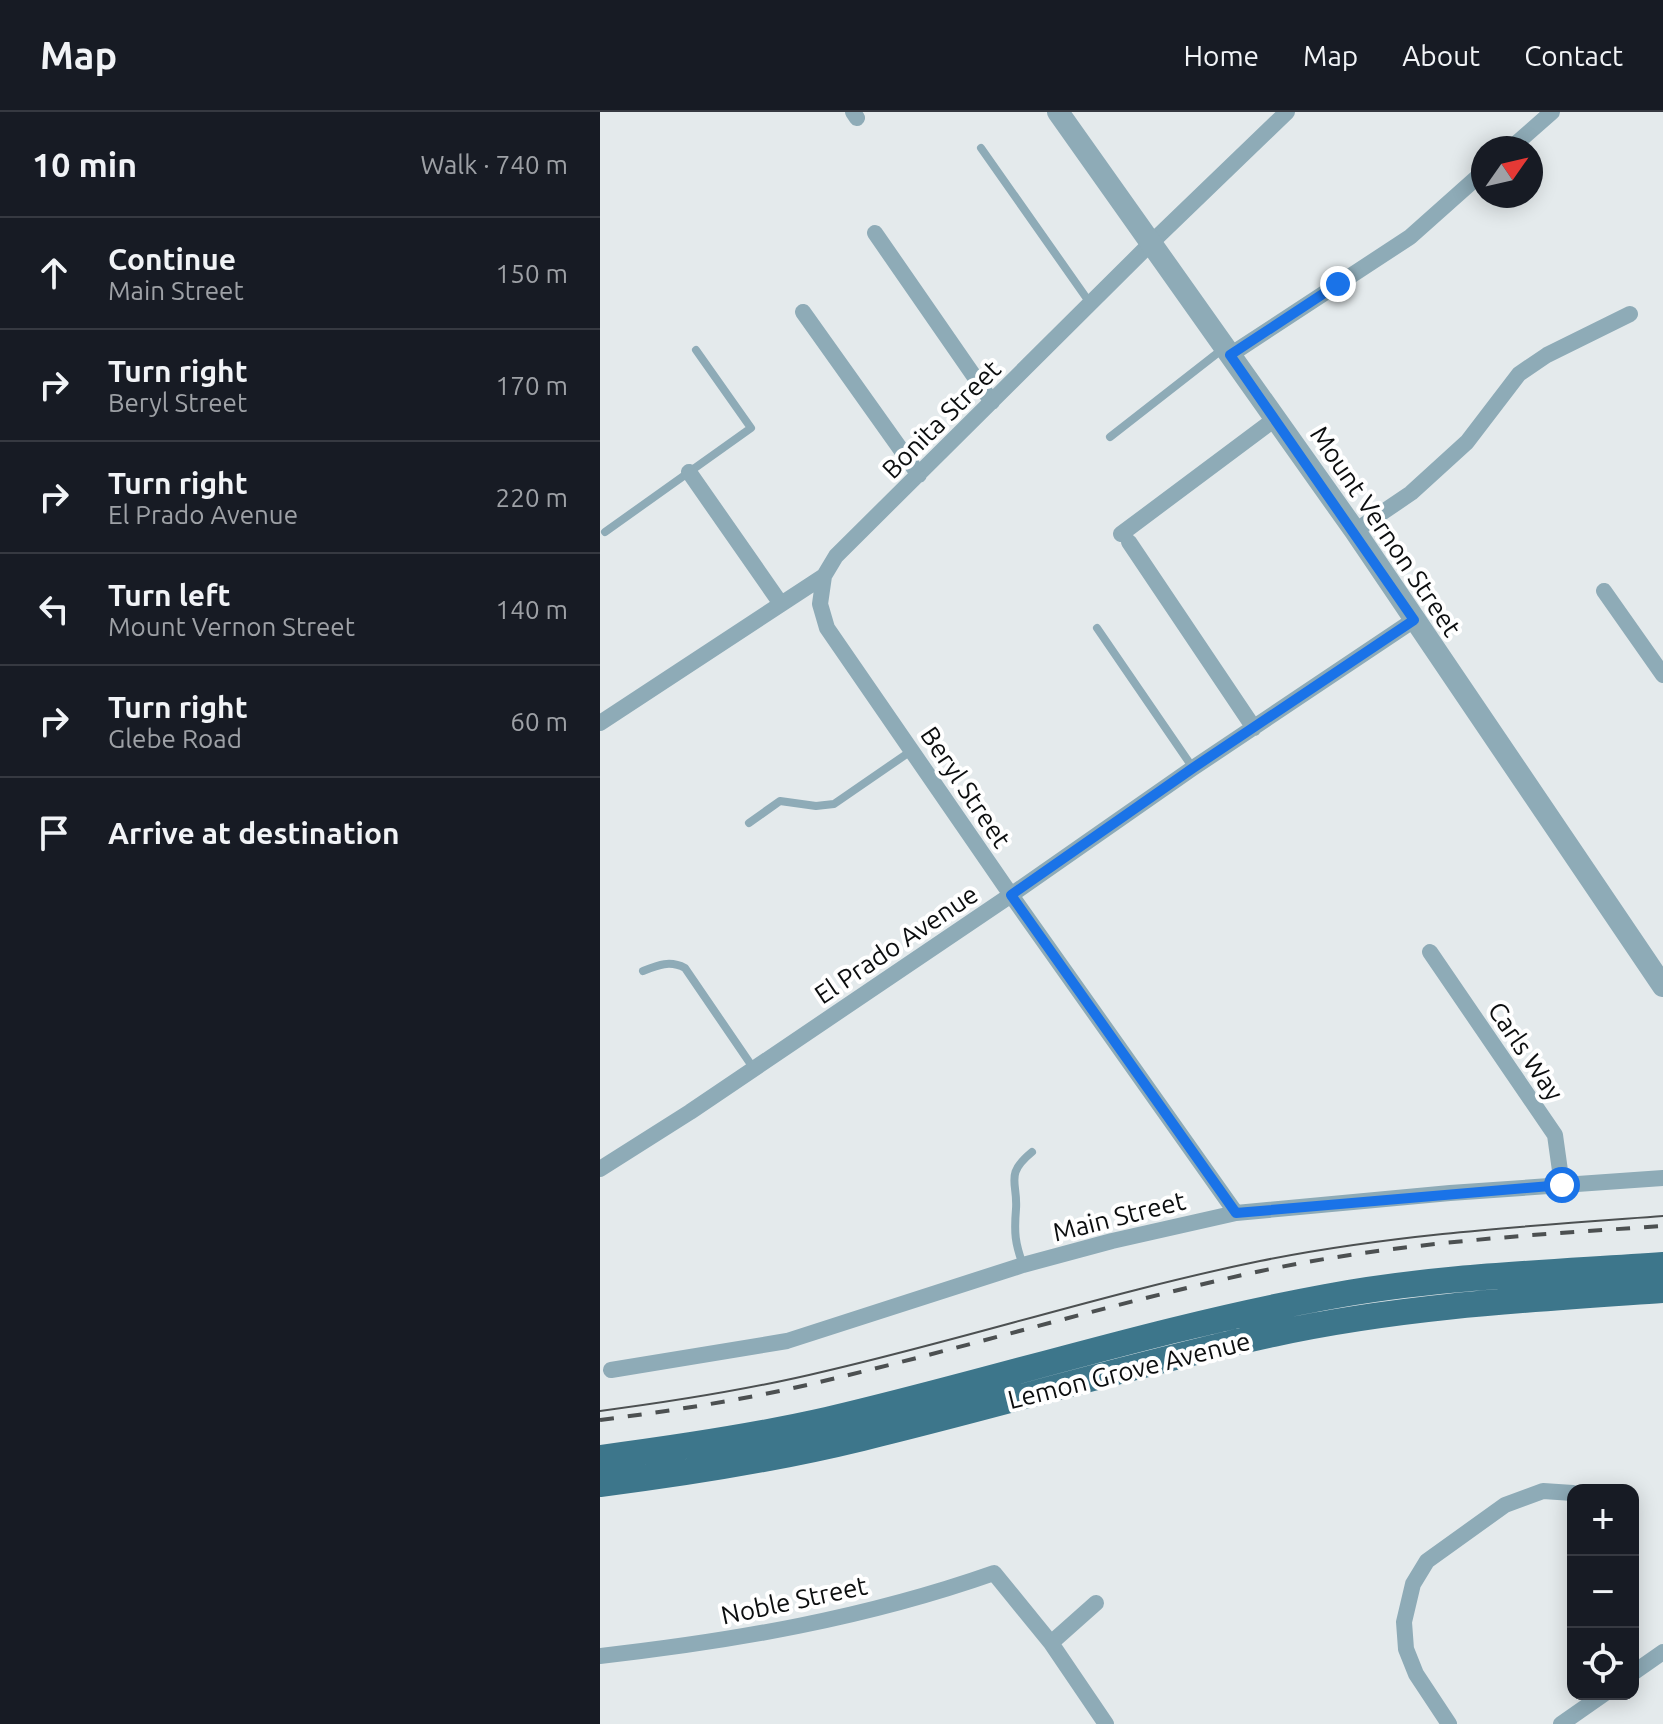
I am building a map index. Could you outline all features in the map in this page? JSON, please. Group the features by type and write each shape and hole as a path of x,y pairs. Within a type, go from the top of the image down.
{"main road":[{"name":"Lemon Grove Avenue","path":"600,1484 694,1472 832,1445 1102,1362 1247,1313 1415,1283 1663,1265"},
{"name":"Lemon Grove Avenue","path":"600,1458 752,1435 1102,1362 1375,1314 1493,1301 1663,1290"}],"street":[{"name":"Mount Vernon Street","path":"1058,112 1355,531 1663,986"},
{"name":"Bonita Street","path":"600,723 824,576 836,556 1287,112"},
{"path":"1525,136 1552,112"},
{"path":"1227,352 1405,240 1471,182"},
{"path":"875,233 992,402"},
{"path":"803,312 919,475"},
{"path":"1355,531 1411,493 1467,442 1519,374 1547,355 1630,314"},
{"path":"1254,728 1125,538 1275,419"},
{"path":"689,472 781,604"},
{"name":"Beryl Street","path":"824,576 820,604 827,628 1236,1213"},
{"path":"1604,591 1663,675"},
{"name":"El Prado Avenue","path":"600,1169 754,1069 1414,620"},
{"name":"Carls Way","path":"1430,952 1555,1135 1562,1185"},
{"name":"Main Street","path":"606,1371 787,1341 1023,1265 1236,1213 1663,1178"},
{"path":"1449,1724 1416,1674 1406,1649 1405,1609 1419,1572 1427,1561 1505,1505 1543,1491 1567,1493"},
{"name":"Noble Street","path":"600,1656 691,1646 833,1620 949,1589 994,1573 1051,1643"},
{"path":"1096,1603 1051,1643 1106,1724"},
{"path":"1639,1669 1663,1652"},
{"path":"1561,1724 1595,1700"}],"lane":[{"path":"981,148 1090,304"},
{"path":"605,532 751,428 696,350"},
{"path":"1110,437 1227,352"},
{"path":"1097,628 1193,768"},
{"path":"749,823 780,801 816,806 834,804 912,751"},
{"path":"643,971 659,964 676,963 685,968 754,1069"},
{"path":"1023,1265 1013,1234 1016,1207 1012,1186 1021,1160 1032,1152"}],"tram line":[{"path":"600,1411 714,1394 798,1377 1260,1261 1361,1244 1461,1232 1663,1216"}],"railway":[{"path":"600,1420 717,1403 803,1386 1153,1296 1311,1261 1461,1241 1663,1226"}],"route":[{"path":"1338,284 1230,355 1414,620 1011,895 1236,1213 1562,1185"}]}
